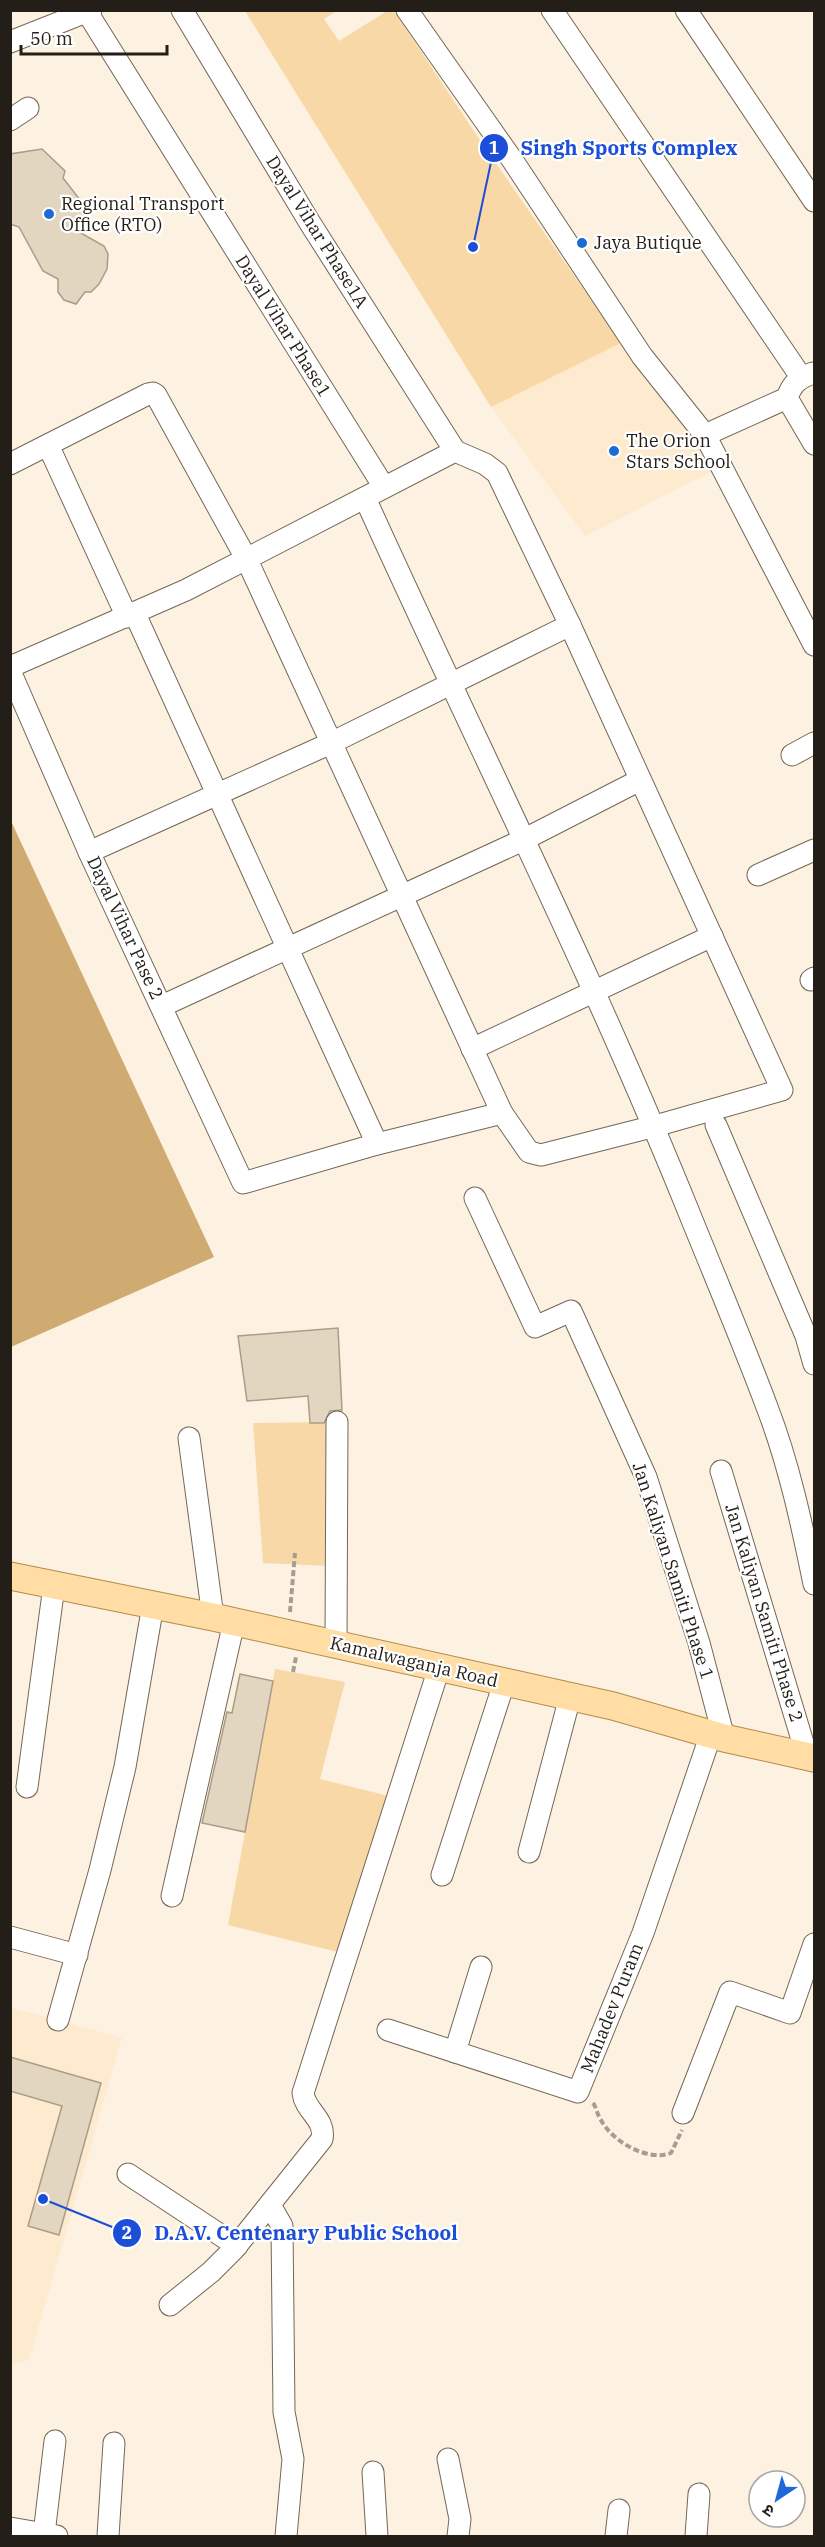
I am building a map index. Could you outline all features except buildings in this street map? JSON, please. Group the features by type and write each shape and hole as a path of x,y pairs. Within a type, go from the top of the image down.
{"main road":[{"name":"Kamalwaganja Road","path":"10,1576 224,1619 613,1706 717,1736 811,1757"}],"street":[{"name":"Dayal Vihar Phase1A","path":"182,10 310,223 455,451"},
{"path":"407,10 513,161 642,356 705,435 814,645"},
{"path":"552,10 808,375 792,386 787,398 705,435"},
{"path":"686,10 814,201"},
{"path":"10,42 89,11"},
{"name":"Dayal Vihar Phase1","path":"89,11 384,487"},
{"path":"10,120 28,108"},
{"path":"10,464 153,393 156,395 247,560 502,1113 529,1152 541,1155 655,1126 782,1089 570,625 496,473 485,464 455,451 247,560 131,616 10,669"},
{"path":"787,398 814,444"},
{"path":"48,445 217,794 377,1144 502,1113"},
{"path":"366,498 655,1126 768,1409 799,1512 814,1584"},
{"path":"89,852 331,743 570,625"},
{"name":"Dayal Vihar Pase 2","path":"10,669 89,852 243,1183 377,1144"},
{"path":"792,755 814,743"},
{"path":"162,1006 523,840 640,780"},
{"path":"758,875 814,850"},
{"path":"472,1048 712,936"},
{"path":"716,1125 806,1336 814,1364"},
{"name":"Jan Kaliyan Samiti Phase 1","path":"475,1198 535,1327 571,1311 646,1477 699,1643 717,1736"},
{"path":"336,1644 337,1422"},
{"path":"172,1896 224,1619 189,1438"},
{"name":"Jan Kaliyan Samiti Phase 2","path":"721,1471 811,1757"},
{"path":"27,1786 54,1586"},
{"path":"58,2020 125,1767 153,1605"},
{"path":"170,2305 276,2214 322,2139 322,2125 304,2102 303,2093 439,1668"},
{"path":"442,1875 504,1683"},
{"path":"529,1851 570,1697"},
{"name":"Mahadev Puram","path":"388,2030 578,2092 643,1933 717,1736"},
{"path":"10,1937 77,1955"},
{"path":"683,2113 730,1992 790,2013 814,1944"},
{"path":"455,2052 481,1967"},
{"path":"128,2174 237,2246"},
{"path":"276,2214 284,2412 293,2459 286,2536"},
{"path":"10,2528 52,2535 55,2441"},
{"path":"108,2536 114,2443"},
{"path":"448,2459 460,2519 458,2536"},
{"path":"373,2472 376,2536"},
{"path":"696,2536 699,2494"},
{"path":"616,2536 619,2510"}],"path":[{"path":"288,1633 295,1553"},
{"path":"578,2092 590,2098 600,2120 613,2136 643,2152 664,2155 671,2153 681,2134 683,2113"}],"shaded area":[{"path":"245,11 337,11 324,19 339,41 387,11 394,11 488,152 621,343 491,407"},
{"name":"The Orion Stars School","path":"621,343 694,433 715,470 585,536 491,407"},
{"path":"11,821 214,1257 10,1347"},
{"path":"331,1422 329,1566 263,1563 253,1423"},
{"path":"275,1669 345,1682 320,1779 393,1797 342,1953 228,1925"},
{"path":"10,2007 122,2038 29,2360 11,2364"}],"place":[{"name":"Regional Transport Office (RTO)","path":"49,214"},
{"name":"Jaya Butique","path":"582,243"},
{"name":"Singh Sports Complex","path":"473,247"},
{"name":"The Orion Stars School","path":"614,451"},
{"name":"D.A.V. Centenary Public School","path":"43,2199"}]}
